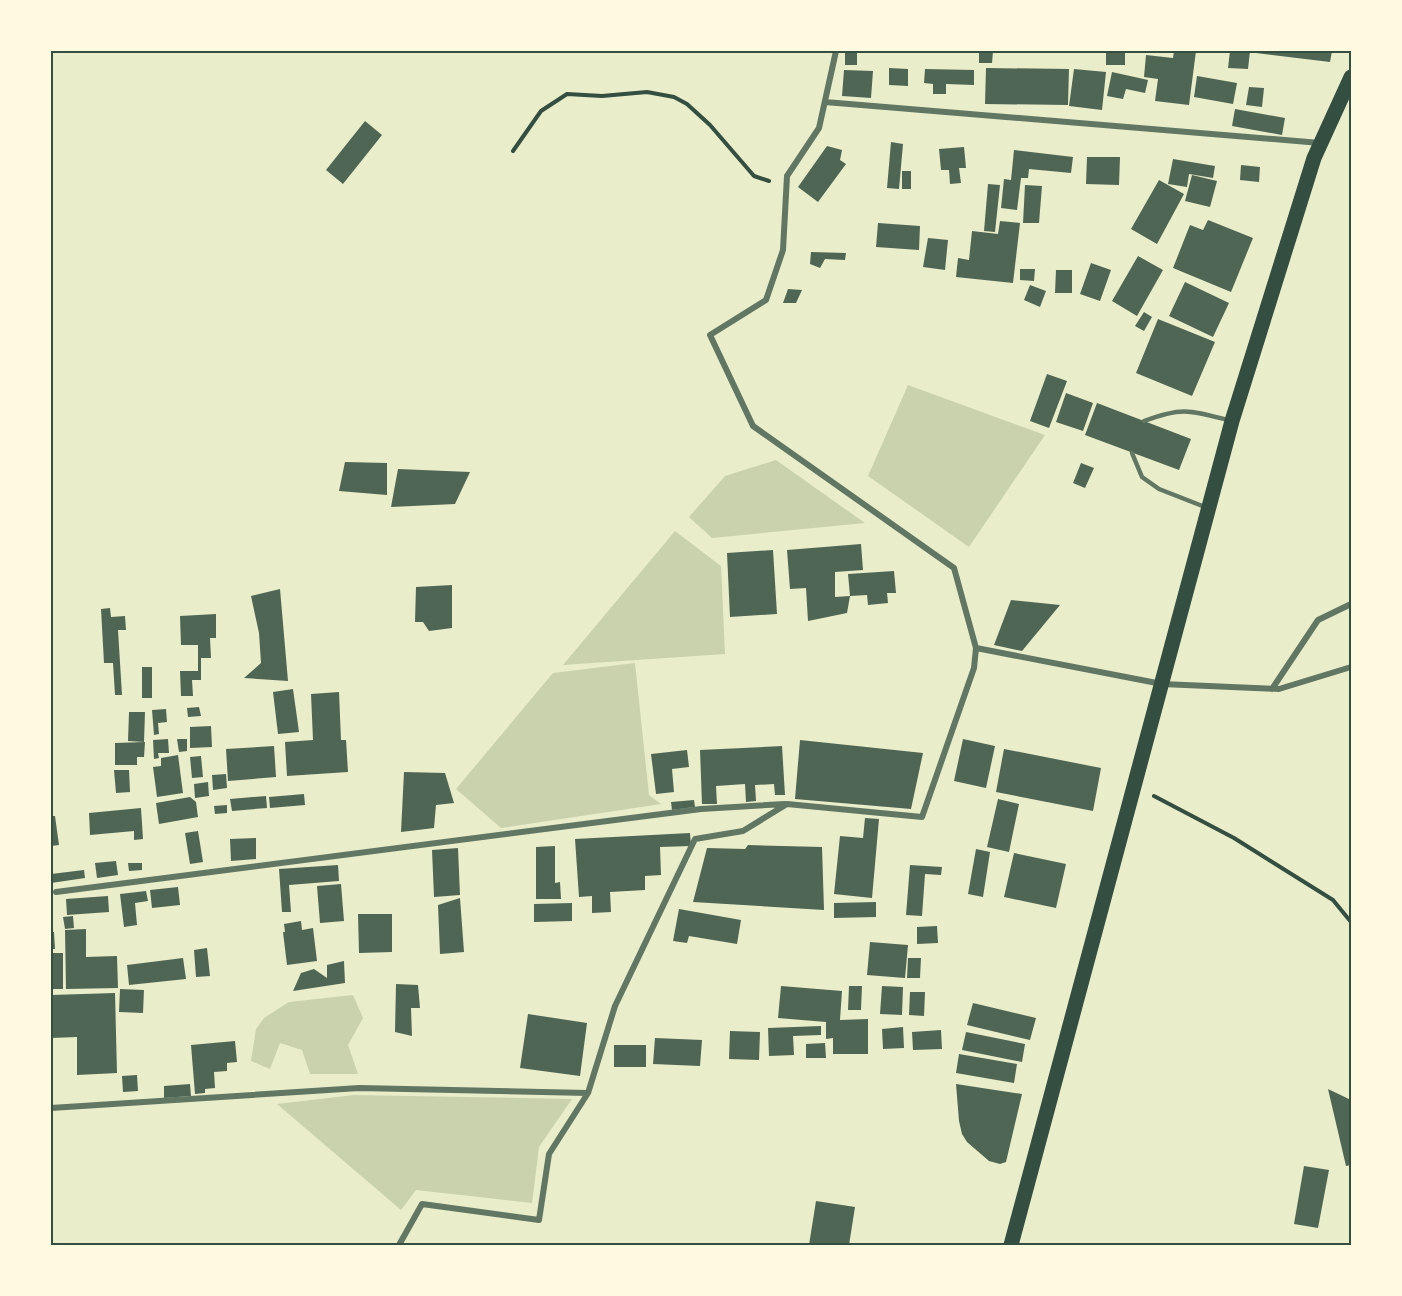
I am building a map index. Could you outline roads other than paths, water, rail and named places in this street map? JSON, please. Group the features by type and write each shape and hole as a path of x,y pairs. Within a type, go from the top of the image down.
{"main road":[{"path":"1011,1245 1232,421 1314,158 1351,77"}],"street":[{"path":"56,892 700,809 787,804 922,817 974,668 976,648 954,568 753,426 710,335 766,300 783,250 787,176 819,128 836,51"},
{"path":"825,102 1321,143"},
{"path":"1272,689 1318,620 1351,604"},
{"path":"976,648 1162,684 1279,689 1351,667"},
{"path":"399,1245 422,1204 539,1220 549,1154 588,1093 615,1006 695,839 743,831 787,804"},
{"path":"51,1108 359,1088 588,1093"}],"lane":[{"path":"1144,421 1168,412 1190,410 1232,421"},
{"path":"1132,453 1142,477 1159,489 1207,508"}]}
